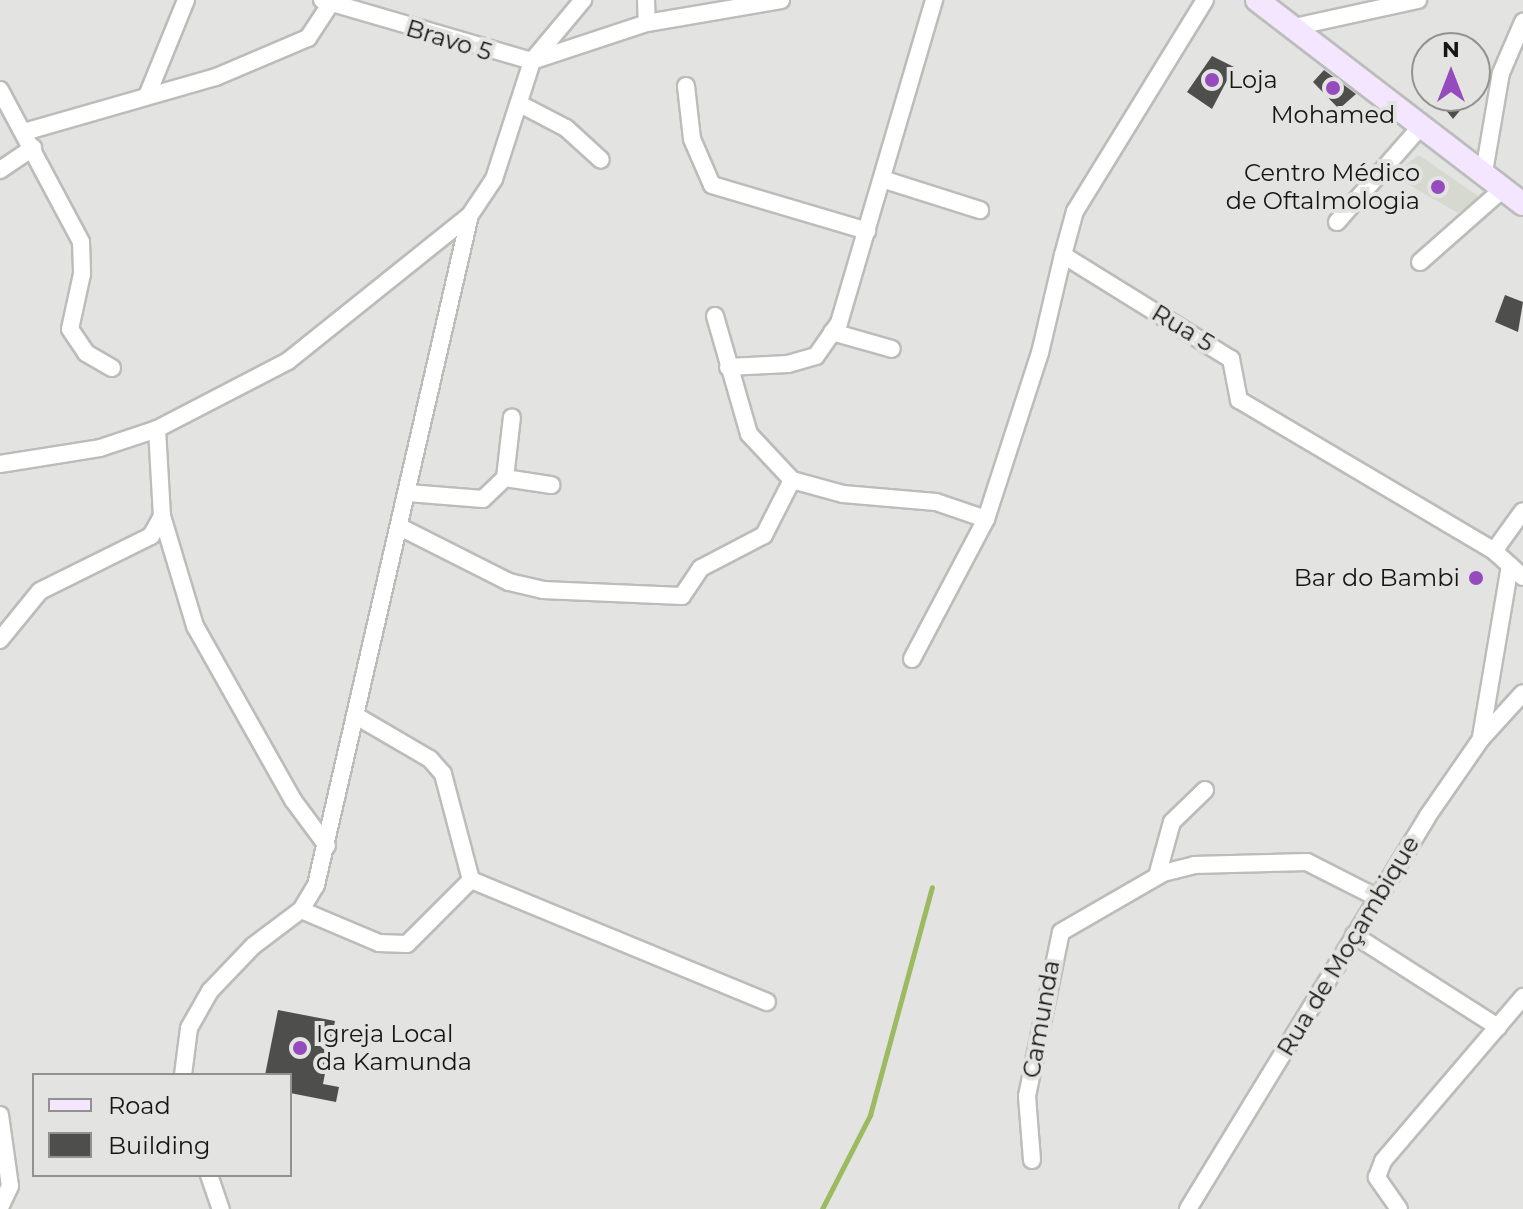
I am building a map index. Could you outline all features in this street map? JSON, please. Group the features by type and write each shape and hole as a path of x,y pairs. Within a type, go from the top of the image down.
{"main road":[{"path":"1257,0 1523,204"}],"street":[{"path":"147,96 186,0"},
{"path":"0,464 100,448 157,429 288,361 470,215 494,179 532,61 583,0"},
{"path":"646,0 647,23"},
{"path":"532,61 647,23 781,0"},
{"path":"728,367 788,364 816,356 832,332 867,231 934,0"},
{"path":"912,659 986,519 1040,353 1075,211 1205,0"},
{"path":"1294,27 1418,0"},
{"path":"24,132 216,77 308,38 326,2"},
{"name":"Bravo 5","path":"326,2 532,61"},
{"path":"1484,172 1498,87 1523,22"},
{"path":"686,86 692,139 712,185 867,231"},
{"path":"0,90 81,242 82,274 70,329 86,353 112,368"},
{"path":"520,104 566,128 601,160"},
{"path":"1337,222 1422,125"},
{"path":"0,170 33,148"},
{"path":"882,179 980,210"},
{"path":"1420,262 1504,188"},
{"path":"183,1073 189,1028 210,991 253,946 301,910 327,846 358,717 374,618 400,527 470,215"},
{"name":"Rua 5","path":"1063,255 1231,359 1239,400 1494,551 1523,577"},
{"path":"715,316 749,434 792,480 843,494 936,502 986,519"},
{"path":"832,332 892,349"},
{"path":"408,493 483,499 505,478 512,417"},
{"path":"157,429 162,516 195,626 293,800 327,846"},
{"path":"505,478 551,485"},
{"path":"400,527 509,582 543,590 682,596 701,568 764,535 792,480"},
{"path":"1494,551 1523,511"},
{"path":"0,640 40,591 151,536 162,516"},
{"path":"1481,739 1510,565"},
{"name":"Rua de Moçambique","path":"1188,1209 1376,897 1481,739 1523,693"},
{"path":"358,717 430,759 443,774 471,880"},
{"path":"1157,876 1172,822 1205,790"},
{"name":"Camunda","path":"1032,1160 1027,1096 1054,946 1076,922 1157,876 1194,865 1307,862 1376,897"},
{"path":"301,910 393,947 420,936 471,880"},
{"path":"471,880 767,1002"},
{"path":"1354,935 1498,1027"},
{"path":"1399,1209 1377,1177 1383,1161 1523,997"},
{"path":"0,1115 10,1186 0,1207"},
{"path":"210,1177 221,1209"}],"shaded area":[{"name":"Centro Médico de Oftalmologia","path":"1419,155 1481,198 1458,213 1392,175"}],"building":[{"name":"Loja","path":"1212,56 1234,67 1212,109 1187,92"},
{"name":"Mohamed","path":"1324,70 1356,94 1339,109 1313,82"},
{"path":"1505,295 1523,302 1518,332 1495,322"},
{"name":"Igreja Local da Kamunda","path":"278,1010 335,1021 323,1084 339,1087 336,1102 292,1093 292,1073 265,1073"}],"waterway":[{"path":"822,1209 870,1115 932,887"}],"place":[{"name":"Loja","path":"1212,80"},
{"name":"Mohamed","path":"1333,88"},
{"name":"Centro Médico de Oftalmologia","path":"1438,187"},
{"name":"Bar do Bambi","path":"1476,578"},
{"name":"Igreja Local da Kamunda","path":"300,1048"}]}
